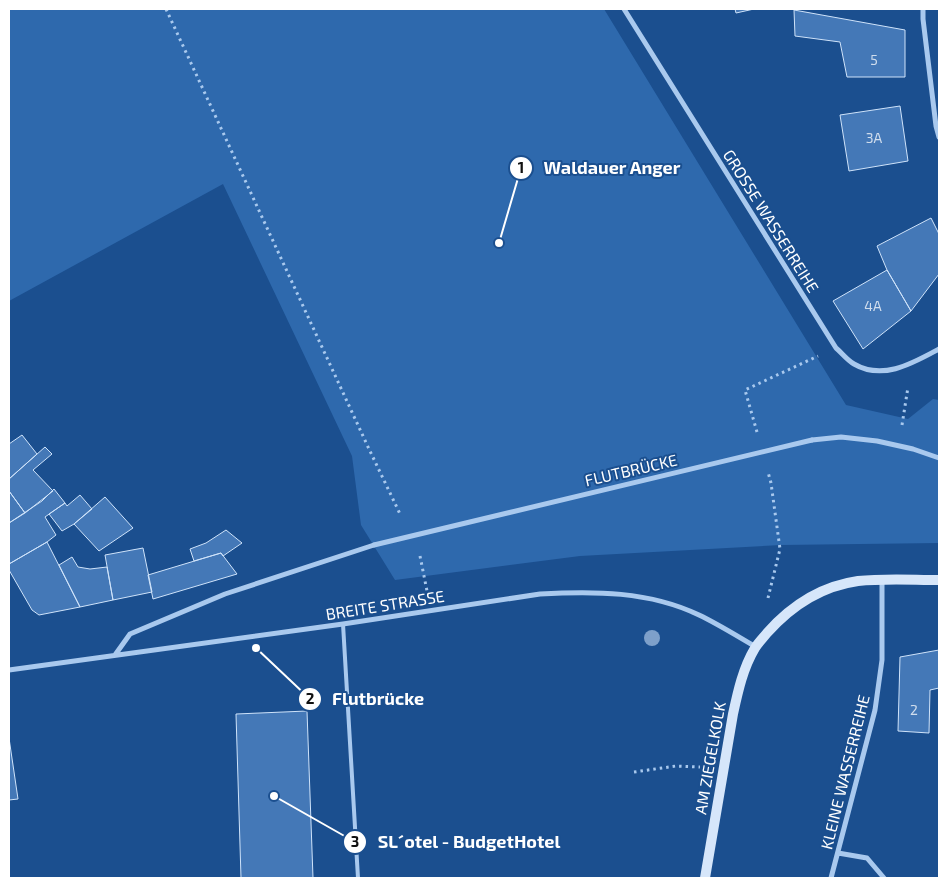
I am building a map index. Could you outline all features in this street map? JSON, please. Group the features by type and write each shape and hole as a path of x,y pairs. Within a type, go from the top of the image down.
{"main road":[{"name":"AM ZIEGELKOLK","path":"705,878 738,690 746,667 756,647 781,617 804,600 832,588 858,581 939,580"}],"street":[{"name":"GROSSE WASSERREIHE","path":"624,9 836,348 854,364 873,371 890,371 911,364 939,349"},
{"path":"923,9 936,126 939,137"},
{"name":"FLUTBRÜCKE","path":"115,655 130,634 225,594 374,544 812,440 841,437 899,446 939,458"},
{"name":"KLEINE WASSERREIHE","path":"831,878 875,710 882,660 882,580"},
{"name":"BREITE STRASSE","path":"9,670 343,624 540,594 572,592 626,594 668,604 698,614 756,647"},
{"path":"838,853 866,858 884,878"}],"lane":[{"path":"343,624 358,878"}],"path":[{"path":"166,9 368,449 403,520"},
{"path":"758,436 745,390 836,348"},
{"path":"899,446 911,364"},
{"path":"766,464 771,483 780,549 767,602"},
{"path":"420,555 430,610"},
{"path":"634,772 676,766 723,768"}],"shaded area":[{"path":"9,9 604,9 846,405 908,419 933,399 939,400 939,543 781,545 580,556 395,580 361,525 352,456 223,184 9,301"}],"building":[{"path":"735,9 754,9 736,13"},
{"path":"794,10 905,30 905,77 847,77 840,42 795,36"},
{"path":"900,106 908,161 849,171 840,115"},
{"path":"931,218 939,234 939,274 911,311 887,270 877,246"},
{"path":"887,270 911,311 863,349 833,301"},
{"path":"22,435 37,454 9,479 9,444"},
{"path":"45,447 52,454 33,470 53,491 25,513 9,491 9,479"},
{"path":"54,489 65,503 45,517 56,535 9,564 9,523 42,501"},
{"path":"9,491 25,513 9,523"},
{"path":"80,495 92,509 62,531 49,514 65,503 67,506"},
{"path":"105,497 133,528 99,551 74,524"},
{"path":"226,530 242,543 223,556 221,553 194,561 190,549 206,543"},
{"path":"47,542 80,607 39,615 32,610 9,570 9,564"},
{"path":"143,548 152,592 113,600 105,555"},
{"path":"221,553 237,574 153,599 148,575"},
{"path":"72,557 78,567 90,569 107,567 113,600 80,607 59,565"},
{"path":"939,650 939,688 930,690 929,733 898,731 900,657"},
{"path":"307,711 313,878 241,878 236,714"},
{"path":"9,738 18,799 9,800"}],"place":[{"name":"Waldauer Anger","path":"499,243"},
{"name":"Flutbrücke","path":"256,648"},
{"name":"SL´otel - BudgetHotel","path":"274,796"}]}
